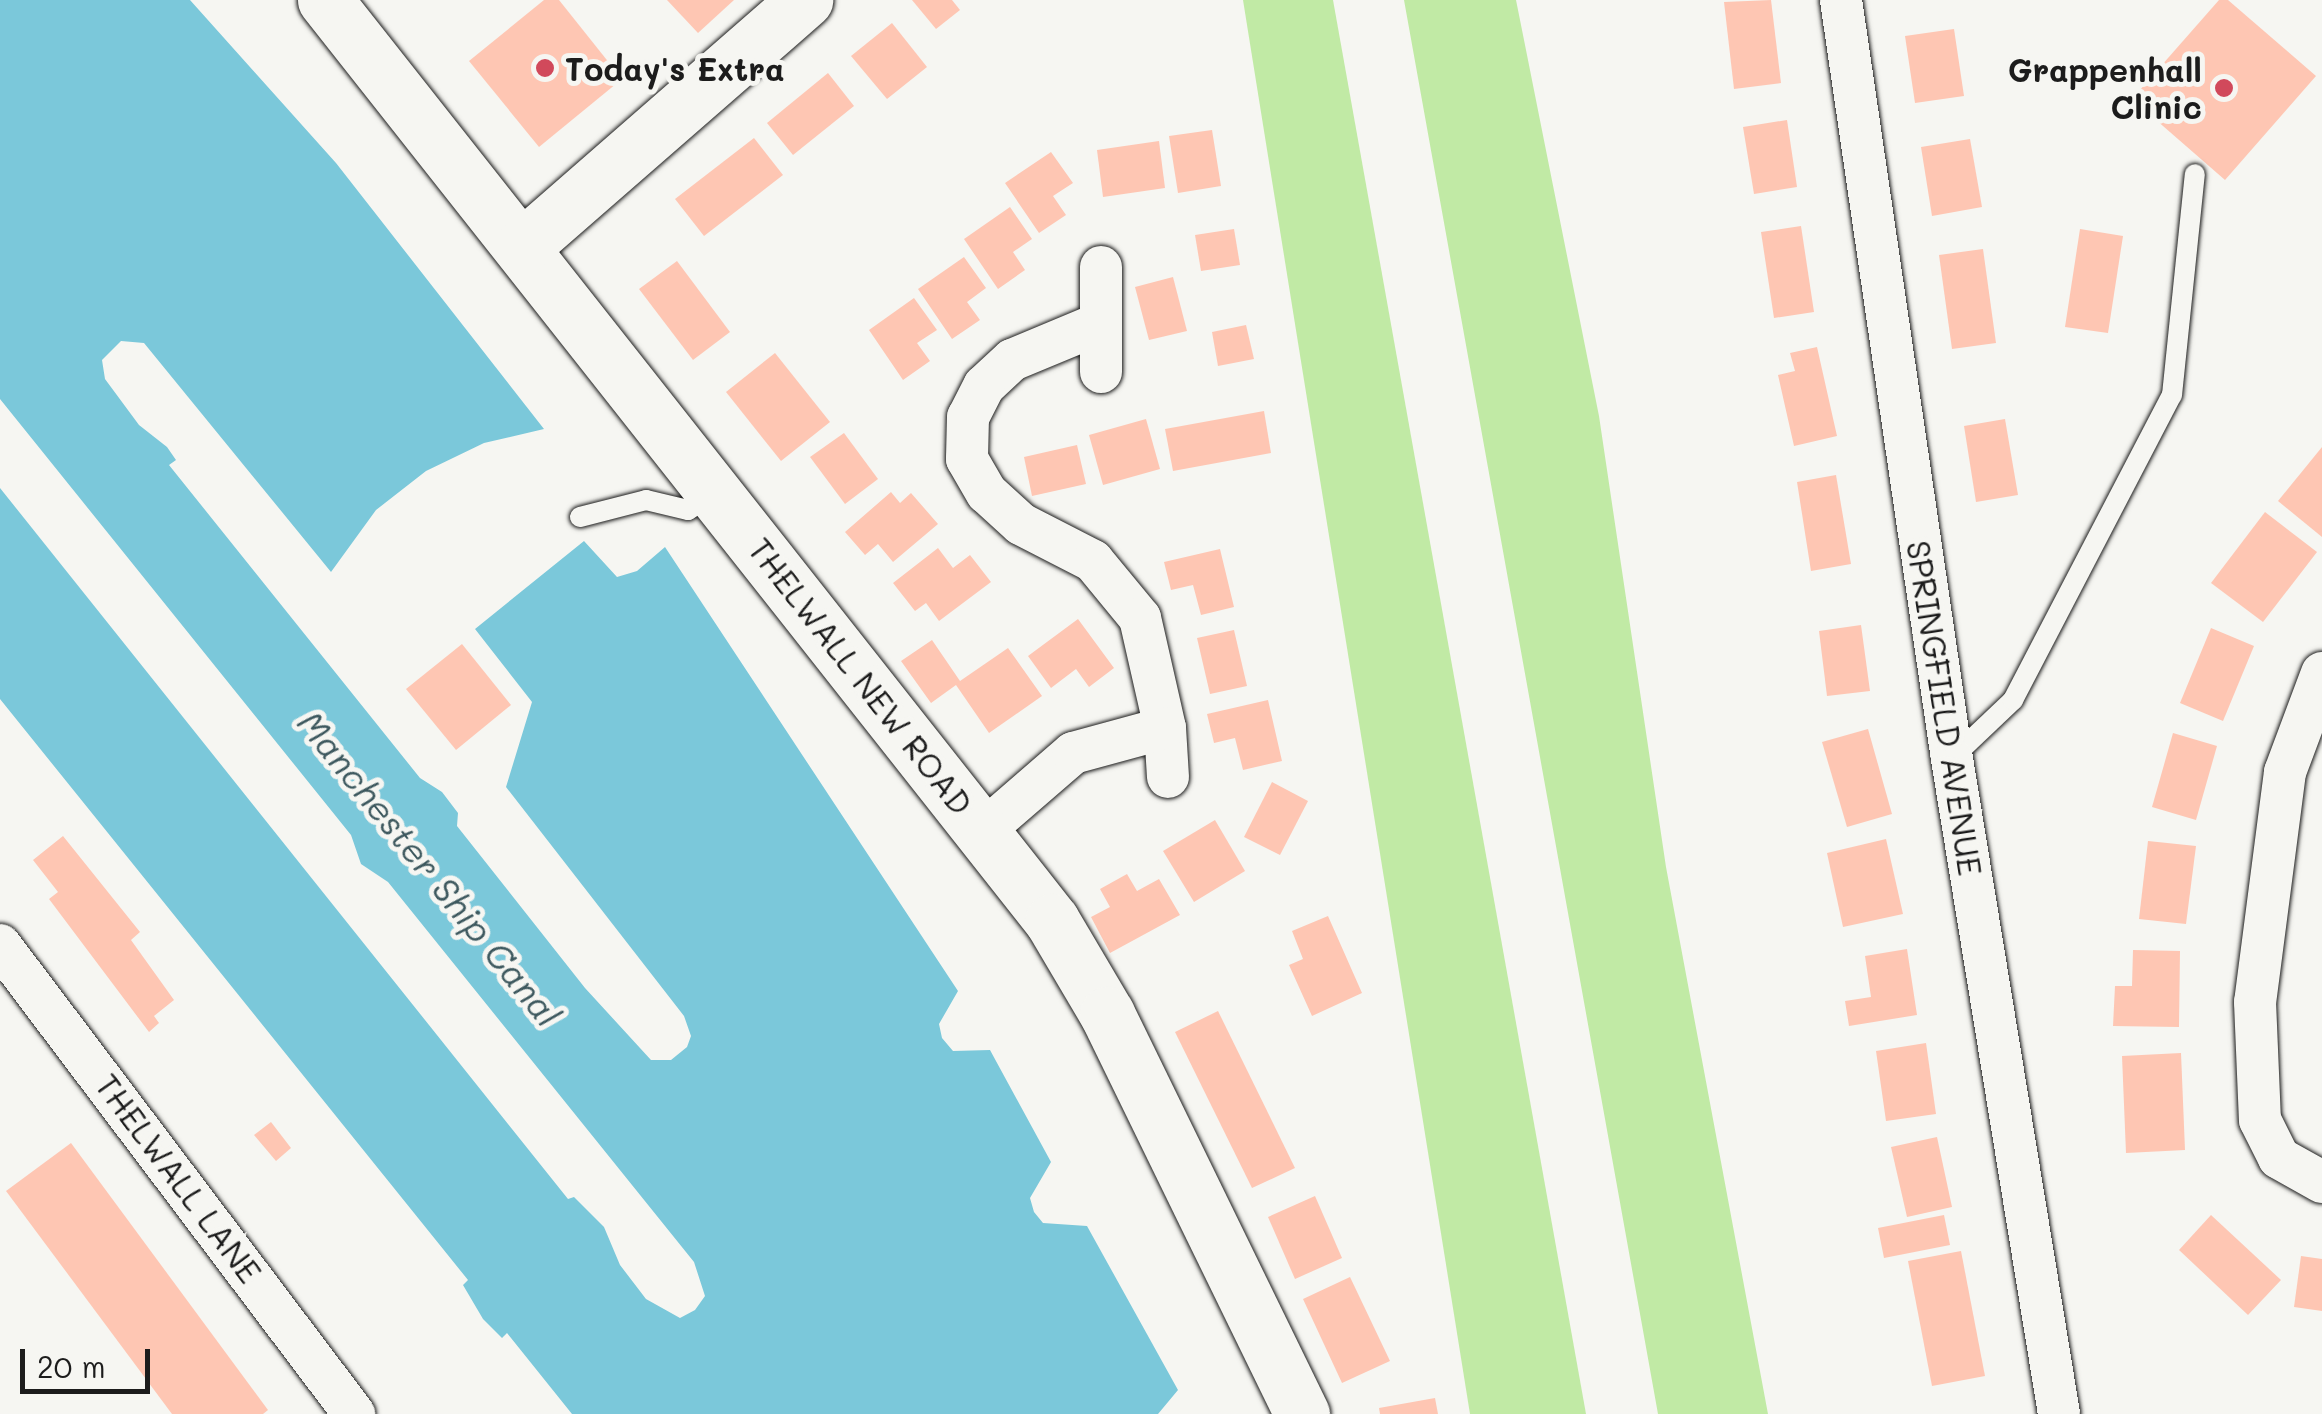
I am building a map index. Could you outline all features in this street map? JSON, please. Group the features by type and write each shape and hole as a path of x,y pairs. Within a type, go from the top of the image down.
{"main road":[{"name":"THELWALL NEW ROAD","path":"325,0 1052,921 1107,1014 1302,1414"},
{"path":"522,247 805,0"}],"street":[{"name":"SPRINGFIELD AVENUE","path":"1841,0 1952,758 2059,1414"},
{"path":"1101,268 1101,372"},
{"path":"1100,322 1012,360 984,386 968,417 967,458 988,493 1021,524 1093,562 1117,583 1140,618 1165,728 1168,777"},
{"path":"2322,673 2285,772 2255,1002 2260,1120 2278,1158 2322,1182"},
{"path":"983,831 1072,753 1165,728"},
{"name":"THELWALL LANE","path":"0,945 354,1414"}],"lane":[{"path":"1952,758 2013,700 2172,395 2194,174"},
{"path":"580,517 646,500 688,510 716,492"}],"green space":[{"path":"1243,0 1333,0 1586,1414 1470,1414"},
{"path":"1404,0 1516,0 1599,416 1666,867 1768,1414 1658,1414"}],"water":[{"name":"Manchester Ship Canal","path":"0,0 190,0 336,163 544,429 484,443 426,471 376,510 331,572 144,343 121,341 102,360 105,379 139,425 167,447 176,460 169,465 420,778 442,792 458,813 457,826 585,988 651,1060 671,1060 687,1047 691,1036 684,1016 506,787 532,702 475,629 584,541 617,577 637,571 665,547 958,991 939,1024 942,1038 953,1051 990,1050 1051,1162 1030,1198 1034,1212 1043,1223 1087,1226 1178,1390 1158,1414 572,1414 507,1333 502,1338 483,1319 463,1285 468,1280 0,699 0,488 568,1199 574,1197 604,1227 620,1265 646,1299 680,1318 695,1310 705,1296 694,1262 388,882 361,864 351,835 0,399"}],"building":[{"name":"Today's Extra","path":"544,0 559,0 622,79 539,147 469,61"},
{"path":"667,0 734,0 698,33"},
{"path":"912,0 952,0 960,10 936,29"},
{"path":"1771,0 1781,83 1734,89 1724,2"},
{"name":"Grappenhall Clinic","path":"2219,0 2228,0 2316,76 2225,180 2132,99"},
{"path":"892,23 927,67 887,99 851,56"},
{"path":"1954,29 1964,96 1915,103 1905,36"},
{"path":"828,73 854,106 793,155 767,123"},
{"path":"1787,120 1797,187 1754,194 1743,127"},
{"path":"1212,130 1221,186 1178,193 1169,136"},
{"path":"754,138 783,175 704,236 675,199"},
{"path":"1970,139 1982,207 1932,216 1921,147"},
{"path":"1159,141 1165,188 1103,197 1097,150"},
{"path":"1051,152 1073,183 1053,196 1066,215 1039,233 1005,183"},
{"path":"1010,207 1032,239 1013,252 1025,270 998,289 964,239"},
{"path":"1801,226 1814,312 1774,318 1761,232"},
{"path":"1234,229 1240,265 1201,271 1195,235"},
{"path":"2080,229 2123,236 2108,333 2065,327"},
{"path":"1983,249 1996,343 1952,349 1939,255"},
{"path":"964,257 986,288 967,302 980,320 952,339 918,289"},
{"path":"677,261 730,332 693,360 639,289"},
{"path":"1173,277 1187,331 1149,340 1135,287"},
{"path":"914,298 937,330 917,343 930,361 903,380 869,330"},
{"path":"1246,325 1254,359 1218,366 1212,332"},
{"path":"1817,347 1837,436 1794,446 1778,375 1795,371 1790,353"},
{"path":"775,353 830,422 781,461 726,392"},
{"path":"1264,411 1271,453 1173,471 1165,429"},
{"path":"1146,419 1160,469 1103,485 1089,435"},
{"path":"2005,419 2018,495 1976,502 1964,426"},
{"path":"844,433 878,479 845,504 810,457"},
{"path":"1077,445 1086,484 1032,496 1024,457"},
{"path":"2322,447 2322,537 2278,501"},
{"path":"1836,475 1851,564 1811,571 1797,482"},
{"path":"891,492 900,503 911,493 938,524 893,562 878,544 865,555 845,532"},
{"path":"2265,512 2317,552 2263,622 2211,583"},
{"path":"938,548 953,568 970,555 991,582 939,621 926,603 915,611 893,583"},
{"path":"1220,549 1234,607 1201,615 1193,585 1171,590 1164,562"},
{"path":"1078,619 1114,668 1089,687 1076,669 1051,688 1028,656"},
{"path":"1861,625 1870,691 1827,696 1819,631"},
{"path":"2211,628 2254,646 2223,721 2180,703"},
{"path":"1234,630 1247,686 1210,694 1197,638"},
{"path":"932,640 960,681 1008,648 1042,696 989,733 956,685 931,703 901,661"},
{"path":"462,644 511,705 456,750 406,689"},
{"path":"1268,700 1282,761 1243,770 1235,738 1214,743 1207,714"},
{"path":"1868,729 1892,814 1847,827 1822,742"},
{"path":"2173,733 2217,746 2196,820 2152,807"},
{"path":"1272,782 1308,801 1280,855 1244,837"},
{"path":"1215,820 1245,871 1194,902 1163,851"},
{"path":"63,836 140,932 131,940 174,1000 154,1016 159,1023 149,1032 49,899 58,892 33,860"},
{"path":"1886,839 1903,914 1843,927 1827,853"},
{"path":"2148,841 2196,846 2186,924 2139,919"},
{"path":"1127,874 1137,891 1159,879 1180,915 1110,953 1091,917 1110,907 1100,889"},
{"path":"1328,916 1362,993 1312,1016 1289,965 1303,959 1292,931"},
{"path":"1907,949 1917,1015 1849,1026 1845,1001 1871,997 1865,956"},
{"path":"2133,950 2180,951 2179,1027 2113,1026 2115,986 2132,986"},
{"path":"1218,1011 1295,1168 1252,1188 1175,1032"},
{"path":"1926,1043 1936,1114 1886,1121 1876,1051"},
{"path":"2181,1053 2185,1150 2126,1153 2122,1056"},
{"path":"271,1122 291,1148 276,1161 254,1135"},
{"path":"1937,1137 1952,1207 1907,1217 1891,1147"},
{"path":"71,1143 268,1410 263,1414 172,1414 6,1191"},
{"path":"1315,1196 1342,1258 1295,1279 1268,1217"},
{"path":"1944,1215 1950,1245 1884,1258 1878,1228"},
{"path":"2211,1215 2281,1280 2248,1315 2179,1250"},
{"path":"1961,1251 1985,1376 1932,1386 1908,1261"},
{"path":"2301,1256 2322,1259 2322,1311 2294,1307"},
{"path":"1350,1277 1390,1361 1342,1383 1303,1299"},
{"path":"1435,1398 1438,1414 1380,1414 1379,1408"}],"place":[{"name":"Today's Extra","path":"545,68"},
{"name":"Grappenhall Clinic","path":"2224,88"}]}
